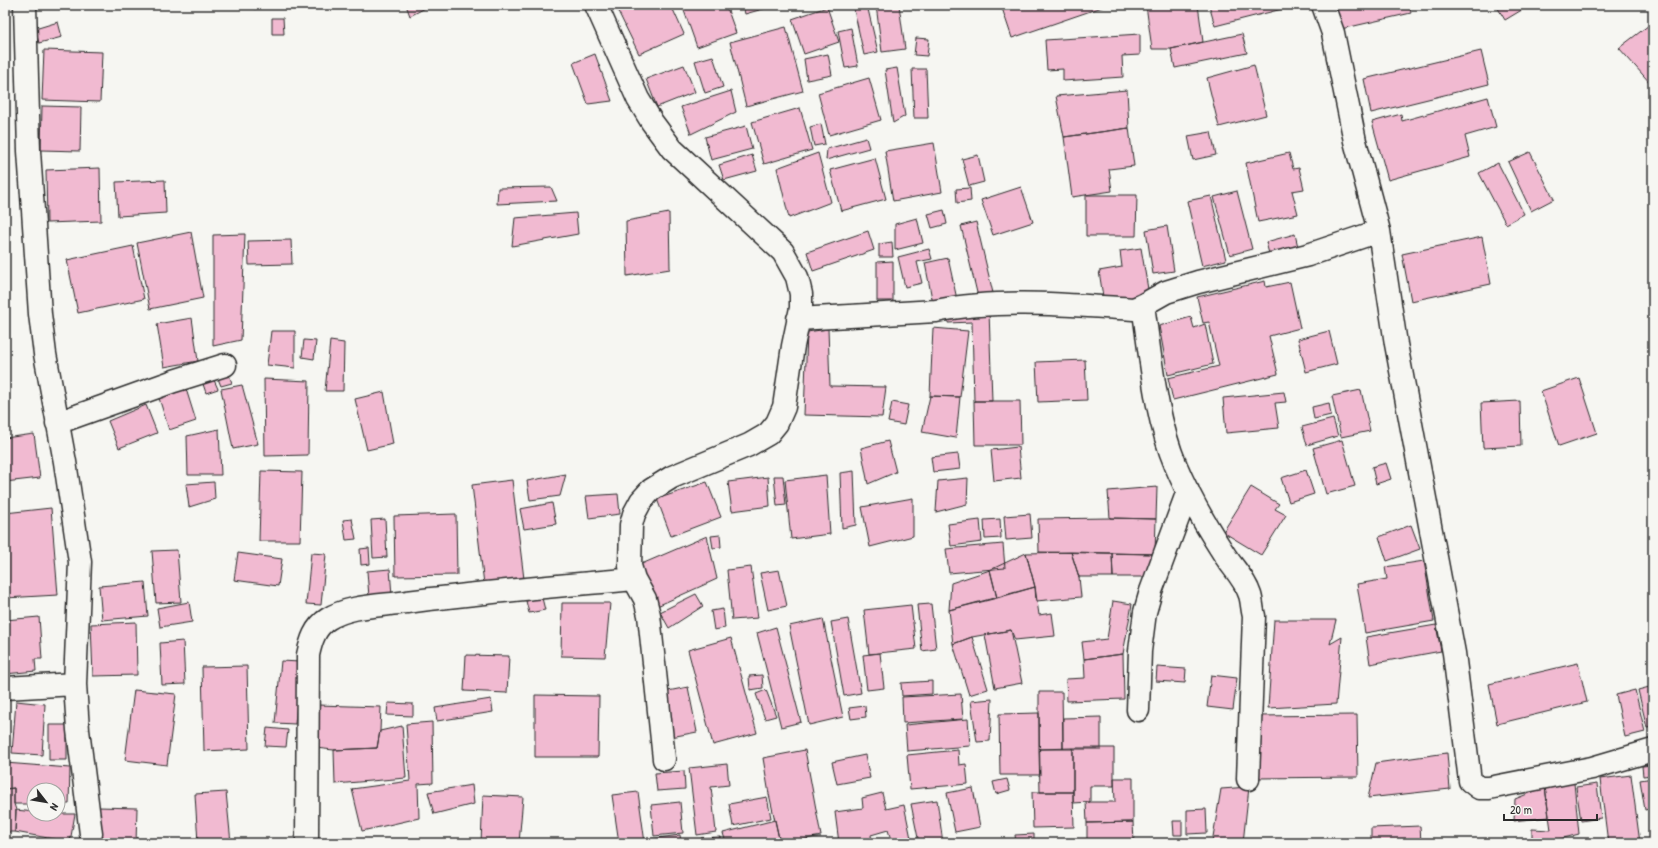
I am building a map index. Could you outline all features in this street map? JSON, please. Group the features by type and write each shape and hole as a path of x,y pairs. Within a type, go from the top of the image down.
{"street":[{"path":"25,5 29,151 40,314 45,354 65,462 80,562 75,684 78,730 91,834"},
{"path":"596,5 638,99 652,122 672,149 783,252 797,277 801,294 801,308 786,384 784,407 777,423 768,434 750,445 672,477 651,490 641,501 631,525 630,566 634,579 645,599 649,615 664,759"},
{"path":"1324,5 1333,33 1355,141 1378,231 1396,344 1454,653 1470,782 1480,788 1489,788 1592,768 1653,750"},
{"path":"798,319 936,312 955,308 991,304 1134,309 1166,292 1198,282 1308,255 1378,231"},
{"path":"1143,305 1155,391 1163,425 1176,466 1200,514 1224,555 1242,579 1250,594 1254,616 1248,778"},
{"path":"57,423 174,381 225,365"},
{"path":"1138,710 1140,651 1145,612 1150,591 1188,491"},
{"path":"307,843 308,655 312,637 326,620 345,611 415,601 530,588 634,579"},
{"path":"5,688 75,684"}],"building":[{"path":"253,5 274,5 274,6 254,9"},
{"path":"406,5 431,5 410,16"},
{"path":"615,5 671,5 684,34 639,54"},
{"path":"682,5 726,5 736,33 697,47"},
{"path":"743,5 777,5 745,14"},
{"path":"853,5 867,5 878,52 864,55"},
{"path":"876,5 899,5 905,49 882,52"},
{"path":"1001,5 1108,5 1012,38"},
{"path":"1146,5 1198,5 1203,42 1171,49 1152,49"},
{"path":"1209,5 1298,5 1215,26"},
{"path":"1336,5 1409,5 1411,13 1341,29"},
{"path":"1496,5 1530,5 1505,20"},
{"path":"827,7 839,42 804,54 792,19"},
{"path":"272,18 283,18 284,34 272,34"},
{"path":"58,22 62,37 39,43 35,29"},
{"path":"1653,22 1653,83 1651,84 1619,48"},
{"path":"786,27 803,91 746,106 730,42"},
{"path":"851,28 858,66 845,68 838,31"},
{"path":"1140,34 1140,55 1122,56 1123,77 1063,81 1063,69 1047,70 1045,40"},
{"path":"1242,34 1247,53 1175,68 1171,49"},
{"path":"916,38 929,39 927,56 914,55"},
{"path":"44,50 102,52 100,102 42,100"},
{"path":"1481,51 1489,84 1371,113 1364,79"},
{"path":"595,54 612,101 588,104 573,63"},
{"path":"828,54 832,75 807,80 804,59"},
{"path":"713,56 723,87 705,93 695,61"},
{"path":"684,65 695,92 657,107 646,79"},
{"path":"1254,65 1266,115 1219,127 1207,78"},
{"path":"897,68 905,116 893,123 885,70"},
{"path":"912,69 926,69 928,118 914,118"},
{"path":"869,78 881,120 829,135 818,93"},
{"path":"1127,90 1129,128 1064,137 1056,96"},
{"path":"731,91 736,112 691,134 681,107"},
{"path":"1488,97 1496,127 1465,136 1470,157 1388,180 1372,122 1401,114 1402,121"},
{"path":"42,106 81,107 80,151 41,150"},
{"path":"800,108 812,150 764,164 752,122"},
{"path":"821,124 825,144 814,146 810,127"},
{"path":"746,126 752,149 711,160 705,137"},
{"path":"1129,128 1134,166 1109,169 1112,191 1072,197 1064,137"},
{"path":"1211,132 1216,155 1193,160 1188,136"},
{"path":"866,138 869,148 826,160 827,149"},
{"path":"934,143 942,192 893,201 885,151"},
{"path":"1530,152 1554,199 1531,211 1508,162"},
{"path":"818,153 831,202 789,218 777,168"},
{"path":"1289,153 1293,169 1299,168 1304,189 1292,191 1298,214 1258,222 1246,163"},
{"path":"752,155 757,171 724,180 719,165"},
{"path":"978,155 984,182 969,186 962,159"},
{"path":"875,158 886,199 841,211 830,170"},
{"path":"1498,163 1524,214 1506,224 1479,173"},
{"path":"100,168 101,221 47,223 46,170"},
{"path":"165,180 166,213 118,216 116,182"},
{"path":"551,187 557,201 497,204 498,188"},
{"path":"1021,187 1033,222 993,235 981,200"},
{"path":"970,188 971,201 957,203 956,189"},
{"path":"1237,191 1252,249 1230,255 1214,197"},
{"path":"1086,195 1137,195 1136,236 1086,236"},
{"path":"1211,196 1226,260 1202,266 1187,201"},
{"path":"944,210 947,224 932,228 928,214"},
{"path":"576,213 578,234 512,246 515,218"},
{"path":"669,213 670,269 627,276 626,221"},
{"path":"917,218 923,243 895,250 895,224"},
{"path":"976,222 993,293 978,297 961,226"},
{"path":"1167,226 1174,271 1153,274 1146,230"},
{"path":"868,231 874,250 813,271 807,252"},
{"path":"191,232 203,298 150,309 137,243"},
{"path":"245,234 241,340 213,346 213,235"},
{"path":"1295,234 1298,247 1269,254 1266,242"},
{"path":"1482,237 1491,284 1411,301 1402,254"},
{"path":"291,240 292,264 249,265 248,241"},
{"path":"892,242 893,257 879,257 879,244"},
{"path":"133,246 144,299 78,313 67,260"},
{"path":"1141,248 1149,295 1104,303 1099,271 1122,267 1120,251"},
{"path":"929,249 932,259 917,262 922,283 905,287 898,257"},
{"path":"948,258 958,304 934,309 925,263"},
{"path":"893,261 893,301 877,301 877,262"},
{"path":"1265,281 1266,287 1290,282 1300,328 1269,336 1278,374 1173,400 1168,378 1219,366 1209,322 1203,323 1197,297"},
{"path":"948,311 989,311 992,401 974,401 972,322 948,323"},
{"path":"1191,317 1194,328 1205,324 1213,364 1168,375 1159,326"},
{"path":"192,318 198,361 164,367 157,324"},
{"path":"933,328 968,331 960,397 930,396"},
{"path":"828,329 830,386 886,387 882,417 804,415 807,332"},
{"path":"271,331 295,331 295,368 267,365"},
{"path":"1329,331 1337,364 1306,372 1298,339"},
{"path":"304,340 316,341 314,359 302,357"},
{"path":"330,341 344,343 343,391 325,391"},
{"path":"1085,360 1087,400 1038,402 1036,362"},
{"path":"228,372 232,383 221,386 217,376"},
{"path":"1579,378 1597,433 1559,446 1541,391"},
{"path":"264,379 309,381 308,455 265,456"},
{"path":"214,380 218,389 206,393 203,384"},
{"path":"242,385 258,444 233,449 221,389"},
{"path":"186,389 196,421 169,430 159,398"},
{"path":"1361,390 1370,431 1341,437 1332,396"},
{"path":"384,392 393,444 367,450 355,399"},
{"path":"1284,392 1286,402 1275,403 1279,428 1226,433 1223,398"},
{"path":"930,396 960,397 956,438 922,432"},
{"path":"974,401 1020,401 1021,445 975,445"},
{"path":"1520,401 1521,446 1483,448 1481,403"},
{"path":"892,402 908,405 904,425 888,422"},
{"path":"1329,403 1331,415 1314,419 1312,407"},
{"path":"146,405 157,433 119,448 108,421"},
{"path":"1333,419 1338,436 1307,445 1302,427"},
{"path":"219,429 221,475 188,475 187,436"},
{"path":"34,434 40,478 5,482 5,438"},
{"path":"1342,440 1355,486 1326,494 1313,448"},
{"path":"888,441 896,472 868,484 861,448"},
{"path":"1018,447 1021,478 994,481 991,450"},
{"path":"958,454 960,469 933,472 931,457"},
{"path":"1386,463 1391,479 1376,484 1372,467"},
{"path":"1306,470 1314,494 1289,502 1281,478"},
{"path":"261,471 302,472 300,541 259,541"},
{"path":"854,471 856,525 842,528 840,473"},
{"path":"566,474 560,496 530,500 527,481"},
{"path":"826,475 830,534 791,539 785,480"},
{"path":"774,476 783,476 786,505 777,506"},
{"path":"768,477 770,506 732,511 728,482"},
{"path":"968,478 967,504 936,512 938,481"},
{"path":"512,480 524,579 484,584 472,485"},
{"path":"214,482 215,499 189,507 186,484"},
{"path":"707,482 721,517 671,536 657,499"},
{"path":"1157,487 1156,519 1110,518 1108,491"},
{"path":"1251,487 1279,504 1275,509 1286,515 1261,555 1223,532"},
{"path":"618,494 620,514 589,518 586,496"},
{"path":"913,498 913,536 870,547 862,507"},
{"path":"552,503 556,524 524,529 520,509"},
{"path":"51,508 58,595 5,598 5,513"},
{"path":"456,514 457,575 395,576 394,516"},
{"path":"1030,514 1032,538 1006,540 1004,516"},
{"path":"352,519 356,539 346,540 343,520"},
{"path":"385,519 387,557 373,558 371,520"},
{"path":"1000,519 1001,538 985,539 984,520"},
{"path":"1038,519 1156,519 1155,554 1039,552"},
{"path":"980,520 982,542 951,546 948,524"},
{"path":"1411,525 1420,549 1387,561 1379,537"},
{"path":"720,535 721,547 713,548 711,536"},
{"path":"707,536 717,579 655,607 637,566"},
{"path":"1003,544 1005,568 949,573 946,549"},
{"path":"369,548 370,564 361,565 360,549"},
{"path":"177,550 181,602 156,603 152,551"},
{"path":"1071,552 1112,553 1113,577 1079,577"},
{"path":"1071,552 1079,577 1081,597 1036,601 1035,587 1026,553"},
{"path":"238,553 282,559 278,586 234,580"},
{"path":"311,553 326,554 321,605 306,604"},
{"path":"1026,553 1035,587 997,598 990,570"},
{"path":"1112,553 1155,554 1150,577 1113,577"},
{"path":"1424,561 1434,621 1365,633 1357,584 1387,579 1385,567"},
{"path":"751,567 758,618 732,620 727,570"},
{"path":"390,569 392,596 369,597 367,571"},
{"path":"779,570 787,606 768,610 760,573"},
{"path":"990,570 997,598 949,610 951,583"},
{"path":"145,582 148,616 102,620 99,586"},
{"path":"1035,587 1039,615 1052,613 1055,636 1015,640 1011,630 972,637 953,644 949,610"},
{"path":"696,594 703,606 669,628 660,612"},
{"path":"542,598 545,610 529,613 526,601"},
{"path":"1113,601 1132,604 1123,654 1084,659 1082,642 1107,639"},
{"path":"189,602 192,622 160,627 157,608"},
{"path":"562,603 610,603 605,657 561,656"},
{"path":"931,604 936,649 922,651 917,605"},
{"path":"911,605 916,649 869,654 864,610"},
{"path":"723,609 725,628 714,630 711,611"},
{"path":"39,617 42,659 35,659 36,671 5,674 5,620"},
{"path":"823,619 843,717 809,725 789,626"},
{"path":"848,619 861,693 844,696 831,622"},
{"path":"1274,620 1336,620 1330,644 1342,637 1336,704 1268,708"},
{"path":"136,622 137,675 93,676 91,624"},
{"path":"1436,625 1441,651 1370,664 1366,637"},
{"path":"776,627 801,722 781,727 757,633"},
{"path":"1011,630 1022,683 995,688 985,635"},
{"path":"972,637 988,689 969,695 953,644"},
{"path":"731,638 757,733 713,745 688,650"},
{"path":"183,641 185,684 162,685 160,643"},
{"path":"880,653 884,688 867,690 863,655"},
{"path":"1123,654 1124,699 1067,701 1066,679 1085,678 1084,659"},
{"path":"466,655 509,656 507,693 464,691"},
{"path":"281,661 300,662 295,724 275,723"},
{"path":"1578,663 1587,702 1497,724 1489,684"},
{"path":"247,666 249,749 204,751 202,667"},
{"path":"1157,667 1186,669 1185,683 1156,681"},
{"path":"762,675 763,688 750,690 749,676"},
{"path":"1211,675 1237,678 1233,710 1207,707"},
{"path":"932,681 932,694 902,696 901,683"},
{"path":"1653,686 1653,727 1647,728 1638,690"},
{"path":"688,687 697,732 671,737 663,692"},
{"path":"134,690 176,694 167,765 125,760"},
{"path":"766,690 776,716 765,719 756,694"},
{"path":"1635,690 1645,732 1625,737 1616,695"},
{"path":"1039,692 1062,692 1063,749 1039,749"},
{"path":"961,694 963,719 903,723 902,697"},
{"path":"535,695 599,696 598,757 535,757"},
{"path":"491,699 493,712 437,721 435,708"},
{"path":"992,699 990,741 977,742 971,701"},
{"path":"16,701 45,704 42,755 12,753"},
{"path":"388,703 413,704 413,716 387,715"},
{"path":"318,705 381,707 380,731 377,748 334,750 315,748"},
{"path":"865,706 866,717 851,719 849,708"},
{"path":"1039,713 1040,775 1000,775 999,714"},
{"path":"1357,715 1358,777 1256,778 1256,716"},
{"path":"1101,717 1101,749 1063,749 1063,718"},
{"path":"968,719 970,746 907,751 905,725"},
{"path":"432,722 433,783 418,784 419,818 362,831 352,789 410,781 406,724"},
{"path":"49,725 67,725 67,760 49,760"},
{"path":"402,726 406,778 335,784 334,750 377,748 380,731"},
{"path":"267,728 288,730 286,747 265,746"},
{"path":"1073,748 1114,748 1114,786 1090,786 1090,802 1073,803"},
{"path":"1073,748 1073,792 1040,792 1039,749"},
{"path":"805,750 821,836 780,843 763,758"},
{"path":"958,750 959,765 966,764 968,784 910,789 907,755"},
{"path":"1447,753 1450,789 1368,798 1376,763"},
{"path":"865,755 870,778 837,784 832,762"},
{"path":"5,763 70,768 69,804 66,804 66,782 26,782 26,804 14,804 14,788 5,789"},
{"path":"727,764 729,785 711,787 716,832 697,835 689,768"},
{"path":"1653,765 1653,775 1643,776 1642,766"},
{"path":"684,771 685,789 657,791 655,773"},
{"path":"1631,775 1640,843 1608,843 1600,779"},
{"path":"1114,778 1133,778 1133,822 1087,823 1086,802 1115,802"},
{"path":"1653,778 1653,808 1645,810 1640,780"},
{"path":"1007,779 1010,790 996,794 993,782"},
{"path":"1574,783 1579,834 1545,843 1532,843 1532,829 1551,830 1545,787"},
{"path":"1597,784 1601,818 1581,821 1576,787"},
{"path":"472,785 474,804 434,814 428,792"},
{"path":"1249,787 1243,843 1212,843 1221,789"},
{"path":"1545,787 1549,817 1514,821 1515,799"},
{"path":"14,788 14,804 16,810 15,832 6,832 5,843 5,789"},
{"path":"973,788 980,827 955,832 947,793"},
{"path":"226,792 231,843 198,843 195,794"},
{"path":"638,792 645,843 619,843 612,795"},
{"path":"1032,792 1073,792 1074,827 1033,828"},
{"path":"882,793 886,809 904,805 912,843 892,843 888,830 871,835 872,843 839,843 835,812 863,808 862,798"},
{"path":"483,795 523,797 519,843 481,843"},
{"path":"767,797 771,818 733,826 729,804"},
{"path":"937,800 943,843 919,843 911,804"},
{"path":"680,802 683,833 654,836 651,805"},
{"path":"98,807 137,808 136,843 99,843"},
{"path":"1206,809 1207,833 1187,834 1187,810"},
{"path":"16,810 26,811 26,822 66,822 66,814 75,814 70,842 15,832"},
{"path":"775,820 780,843 726,843 723,833"},
{"path":"1173,821 1182,821 1182,835 1174,835"},
{"path":"1133,822 1134,843 1087,843 1087,823"},
{"path":"1420,826 1421,843 1371,843 1371,828"},
{"path":"1034,834 1034,843 1016,843 1015,835"},
{"path":"680,835 681,843 652,843 651,839"},
{"path":"720,837 720,843 702,843 701,838"}]}
